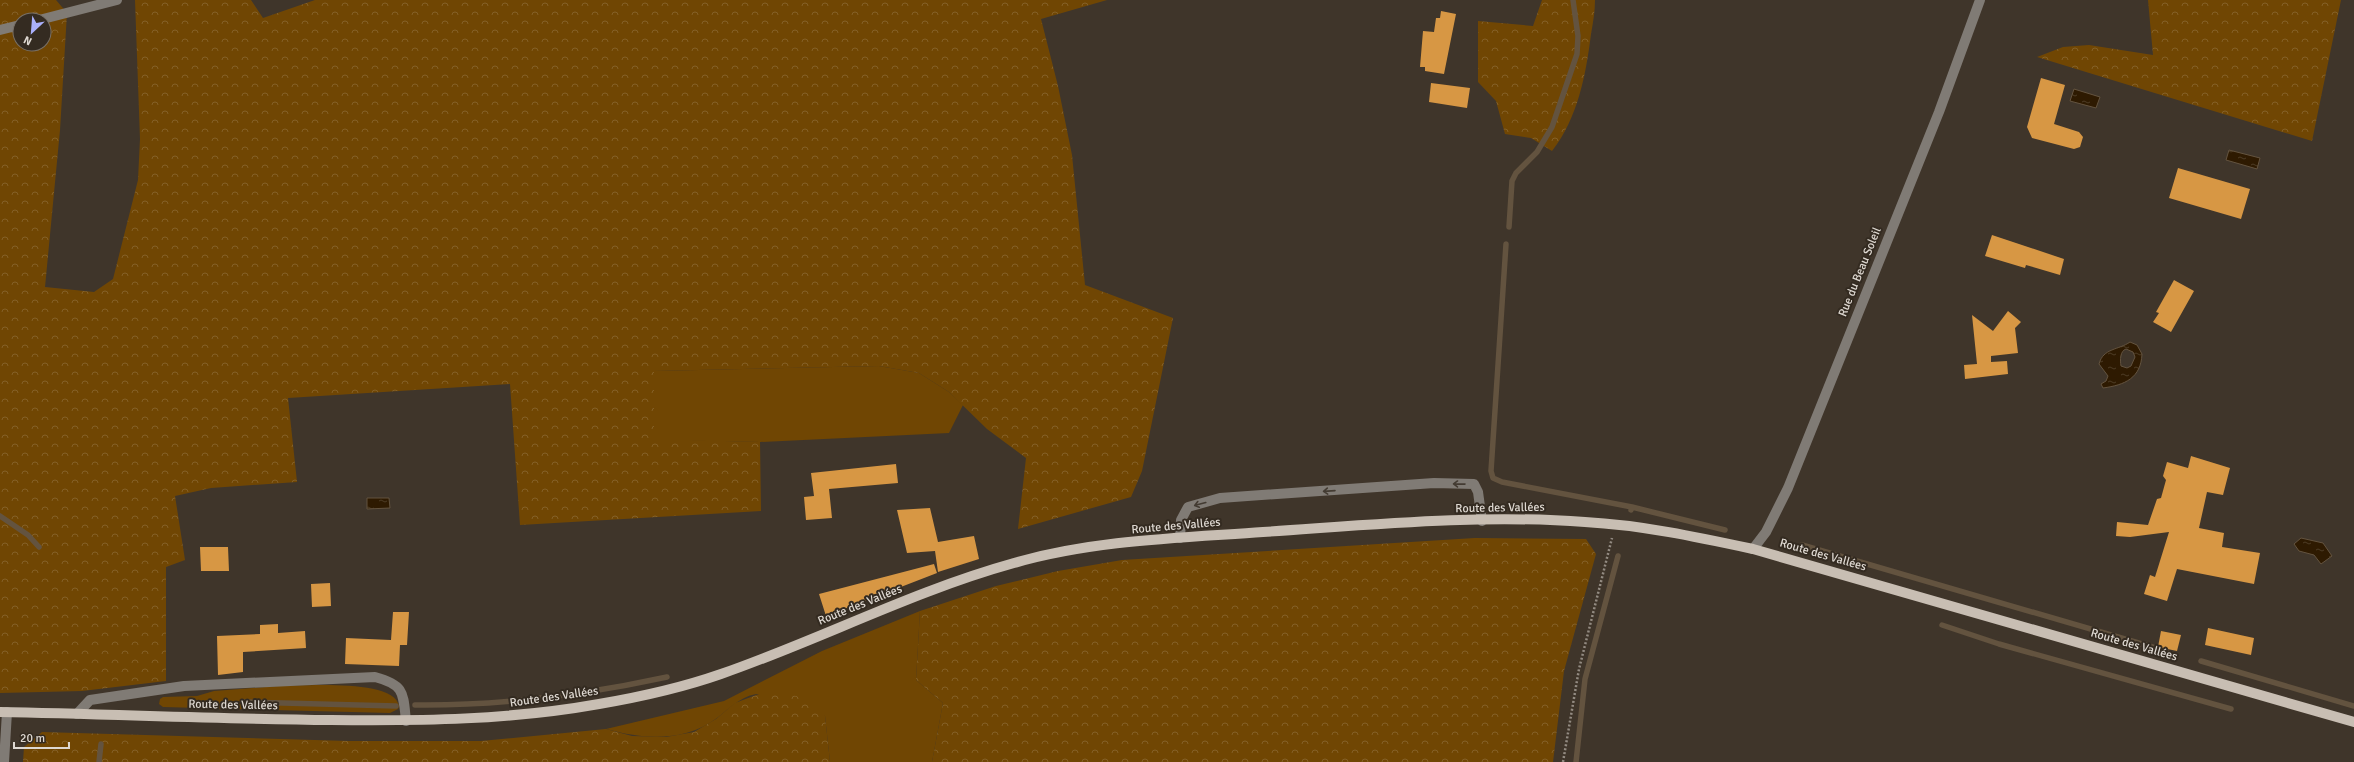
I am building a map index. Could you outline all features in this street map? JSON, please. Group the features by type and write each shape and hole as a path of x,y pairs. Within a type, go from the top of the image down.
{"main road":[{"name":"Route des Vallées","path":"4,712 406,721 479,719 549,712 647,695 733,670 924,593 1012,563 1077,549 1180,538 1482,521 1556,520 1616,525 1669,532 1752,549 2354,722"}],"street":[{"path":"52,17 117,0"},
{"name":"Rue du Beau Soleil","path":"1752,549 1766,532 1788,488 1939,112 1980,0"},
{"path":"0,30 12,27"},
{"path":"1180,538 1181,520 1188,507 1220,498 1434,483 1474,484 1478,492 1482,521"},
{"path":"77,714 90,700 184,686 375,677 388,681 400,688 403,693 406,721"},
{"path":"4,712 4,762"}],"path":[{"path":"1563,762 1579,669 1616,525"}],"green space":[{"path":"0,0 56,0 67,13 60,130 45,287 94,292 113,279 138,180 140,139 135,0 251,0 263,18 315,0 1107,0 1041,19 1058,86 1072,155 1085,285 1173,318 1142,471 1131,497 1018,529 1026,458 987,429 949,392 919,373 879,366 654,371 654,439 760,442 761,511 520,525 510,384 288,398 297,482 211,488 175,496 185,560 166,567 166,681 82,691 0,693"},
{"path":"1542,0 1595,0 1594,17 1586,65 1579,95 1568,124 1552,151 1531,138 1505,134 1496,101 1478,82 1478,21 1533,26"},
{"path":"2148,0 2341,0 2312,141 2037,57 2063,47 2089,45 2153,55"},
{"path":"879,366 919,373 949,392 963,405 949,433 760,442 654,440 654,371"},
{"path":"1475,538 1586,539 1596,554 1564,671 1553,762 932,762 943,703 916,680 920,611 996,586 1058,571 1122,560"},
{"path":"920,611 916,680 943,703 932,762 830,762 825,716 758,694 741,700 717,718 691,732 663,737 648,737 606,729 724,701 822,651"},
{"path":"325,685 365,687 382,691 394,697 399,706 398,709 390,713 163,707 159,704 160,699 163,697 197,696 214,691 278,686"},
{"path":"788,693 807,700 825,716 830,762 23,762 24,747 42,732 349,741 481,741 606,729 632,736 666,737 694,732 716,719 735,703 759,694"}],"water":[{"path":"2074,89 2100,97 2096,108 2070,101"},
{"path":"2229,150 2260,158 2257,169 2226,160"},
{"path":"2130,342 2137,345 2142,354 2139,369 2135,375 2125,382 2103,388 2101,384 2106,381 2108,376 2099,364 2101,359 2108,352","holes":["2126,349 2133,352 2135,357 2131,366 2127,368 2121,366 2121,359 2124,350"]},
{"path":"367,498 389,498 390,508 367,509"},
{"path":"2301,538 2323,543 2332,556 2321,564 2314,555 2299,551 2294,544"}],"building":[{"path":"1441,11 1456,14 1444,74 1425,71 1425,67 1420,67 1423,31 1434,32 1436,18 1440,18"},
{"path":"2041,78 2065,85 2054,124 2079,132 2083,137 2080,147 2074,149 2032,138 2027,127"},
{"path":"1431,83 1470,88 1467,108 1429,102"},
{"path":"2178,168 2250,189 2241,219 2169,198"},
{"path":"1992,235 2064,259 2060,275 2026,265 2025,268 1985,256"},
{"path":"2174,280 2194,291 2171,332 2153,322 2159,313 2156,312"},
{"path":"2008,311 2021,322 2015,328 2018,353 1991,356 1991,362 2007,361 2008,374 1965,379 1964,365 1977,364 1972,315 1993,331"},
{"path":"2191,456 2230,468 2223,495 2207,492 2199,528 2224,533 2222,547 2260,553 2254,584 2177,569 2167,601 2144,594 2150,575 2155,577 2169,532 2130,537 2116,536 2117,522 2148,525 2157,499 2161,498 2166,480 2163,476 2167,462 2188,468"},
{"path":"896,464 898,483 829,489 832,518 806,520 804,497 814,496 811,473"},
{"path":"930,508 938,542 974,536 979,559 938,572 935,551 907,553 897,510"},
{"path":"200,547 228,547 229,571 201,571"},
{"path":"934,564 937,573 826,616 819,594"},
{"path":"330,583 331,606 312,607 311,584"},
{"path":"393,612 409,612 407,645 400,645 399,666 345,664 346,638 391,640"},
{"path":"278,624 278,633 305,631 306,648 243,652 243,672 218,675 217,636 260,634 260,625"},
{"path":"2208,628 2254,638 2251,655 2205,645"},
{"path":"2161,631 2181,635 2177,651 2158,647"}],"waterway":[{"path":"1509,227 1512,181 1516,173 1537,152 1552,127 1577,54 1578,36 1573,0"},
{"path":"1506,244 1491,471 1493,478 1502,482 1632,507 1631,510"},
{"path":"1632,507 1725,530"},
{"path":"0,516 28,535 39,547"},
{"path":"1802,545 2166,651"},
{"path":"1576,762 1585,679 1618,556"},
{"path":"1942,625 1999,644 2231,709"},
{"path":"2201,661 2354,706"},
{"path":"415,705 479,704 542,698 605,689 667,677"},
{"path":"244,702 396,706"},
{"path":"99,762 101,744"}]}
